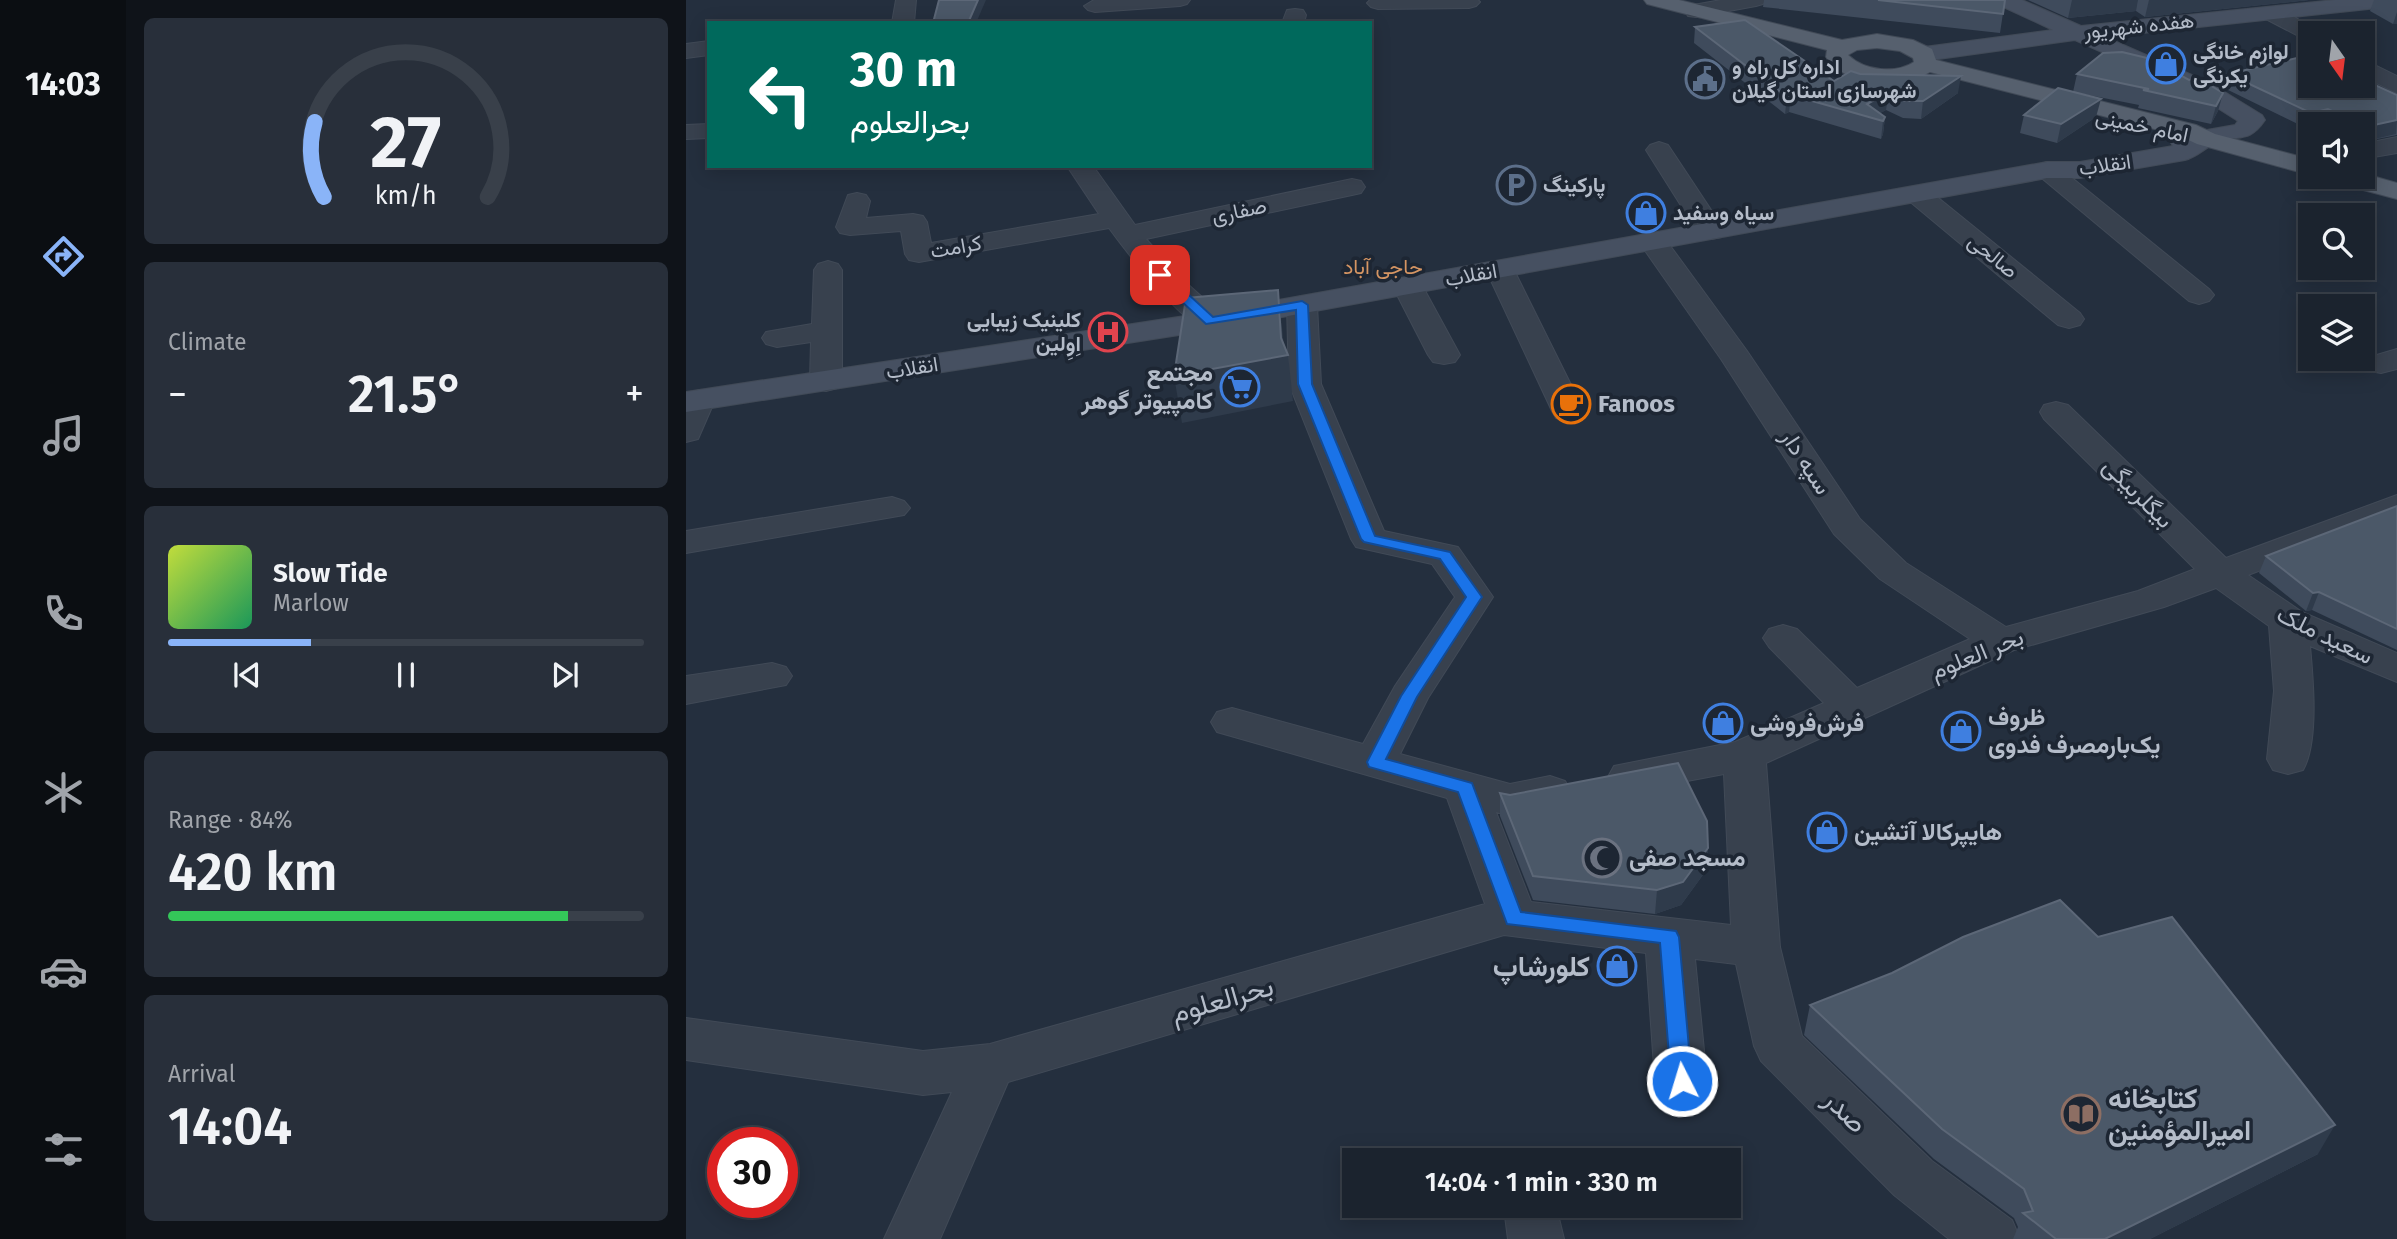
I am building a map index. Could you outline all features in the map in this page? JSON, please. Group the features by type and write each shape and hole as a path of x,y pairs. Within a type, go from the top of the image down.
{"main road":[{"path":"1654,0 1842,47 1877,41 1905,45 1922,63 1891,75 1862,71 1841,63 1837,52 1842,47"},
{"path":"2004,0 2048,28"},
{"name":"هفده شهریور","path":"1922,63 2048,28 2077,33 2397,0"},
{"name":"انقلاب","path":"692,401 1211,321 2047,170 2080,170 2185,152 2206,139 2244,131 2253,120 2202,88 2077,33"},
{"name":"امام خمینی","path":"1922,63 2172,137 2206,139 2298,164"},
{"path":"2375,185 2397,191"}],"street":[{"path":"903,21 906,0"},
{"path":"1095,10 1180,0"},
{"path":"1378,3 1444,0 1469,2"},
{"path":"1696,11 1756,0"},
{"path":"2272,13 2298,28"},
{"path":"686,51 707,48"},
{"path":"686,68 707,66"},
{"path":"2375,73 2397,86"},
{"path":"686,132 707,131"},
{"path":"2375,149 2397,145"},
{"path":"1659,150 1711,231"},
{"path":"1081,168 1120,227 1160,275 1211,321"},
{"path":"2047,170 2199,295"},
{"name":"صفاری","path":"1120,227 1352,187"},
{"name":"صالحی","path":"1917,194 2068,319"},
{"name":"کرامت","path":"857,201 850,227 913,222 919,254 1120,227"},
{"name":"سپه دار","path":"1653,242 1751,380 1847,526 1893,571 2000,641"},
{"path":"826,381 828,270"},
{"path":"1500,270 1568,411"},
{"path":"1408,287 1444,355"},
{"path":"1302,305 1305,384 1369,539 1445,555 1474,597 1409,696 1375,762"},
{"path":"777,338 826,331"},
{"path":"686,432 692,401"},
{"name":"بیگلربیگی","path":"2056,412 2220,573"},
{"name":"بحر العلوم","path":"1232,722 1510,800 1744,755 2000,641 2151,599 2397,506"},
{"path":"686,542 892,508"},
{"name":"سعید ملک","path":"2220,573 2288,621 2397,669"},
{"path":"2288,621 2294,691 2288,759"},
{"path":"1783,638 1852,707"},
{"path":"686,690 772,676"},
{"path":"1744,755 1756,947"},
{"path":"1465,788 1514,919"},
{"name":"بحرالعلوم","path":"686,1039 923,1073 990,1066 1504,917 1756,947"},
{"path":"1669,937 1682,1081"},
{"name":"صدر","path":"1756,947 1779,1045 1913,1178 1992,1239"},
{"path":"912,1239 990,1066"}],"building":[{"path":"939,0 978,0 969,21 934,21"},
{"path":"1878,0 2005,0 2003,14"},
{"path":"1745,20 1834,81 1851,71 1860,74 1961,76 1923,101 1905,101 1889,92 1867,104 1885,117 1883,121 1791,95 1787,97 1695,27"},
{"path":"2122,52 2151,59 2189,80 2198,78 2223,93 2216,106 2077,74 2103,53"},
{"path":"2298,58 2298,98 2375,98 2375,85 2397,95 2397,120 2375,125 2375,112 2334,112 2328,109 2309,112 2228,74"},
{"path":"2058,88 2101,99 2061,124 2024,115"},
{"path":"1278,290 1281,338 1288,355 1174,376 1186,298"},
{"path":"2397,506 2397,629 2319,592 2313,593 2266,556"},
{"name":"مسجد صفی","path":"1678,763 1707,821 1708,848 1683,882 1657,890 1533,876 1500,793 1510,795"},
{"name":"کتابخانه امیرالمؤمنین","path":"2060,900 2098,937 2172,917 2335,1125 2105,1239 2056,1239 2023,1213 2033,1211 2024,1189 1942,1129 1810,1005 1892,973 1963,937"}],"place":[{"name":"لوازم خانگی یکرنگی","path":"2166,64"},
{"name":"اداره کل راه و شهرسازی استان گیلان","path":"1705,79"},
{"name":"پارکینگ","path":"1516,185"},
{"name":"سیاه وسفید","path":"1646,213"},
{"name":"کلینیک زیبایی اِوِلین","path":"1108,332"},
{"name":"مجتمع کامپیوتر گوهر","path":"1240,387"},
{"name":"Fanoos","path":"1571,404"},
{"name":"فرش‌فروشی","path":"1723,723"},
{"name":"ظروف یک‌بارمصرف فدوی","path":"1961,731"},
{"name":"هایپرکالا آتشین","path":"1827,832"},
{"name":"مسجد صفی","path":"1602,858"},
{"name":"کلورشاپ","path":"1617,966"},
{"name":"کتابخانه امیرالمؤمنین","path":"2081,1114"}],"district":[{"name":"حاجی آباد","path":"1383,267"}],"route":[{"path":"1160,275 1211,321 1302,305 1305,384 1369,539 1445,555 1474,597 1409,696 1375,762 1465,788 1514,919 1669,937 1682,1081"}]}
